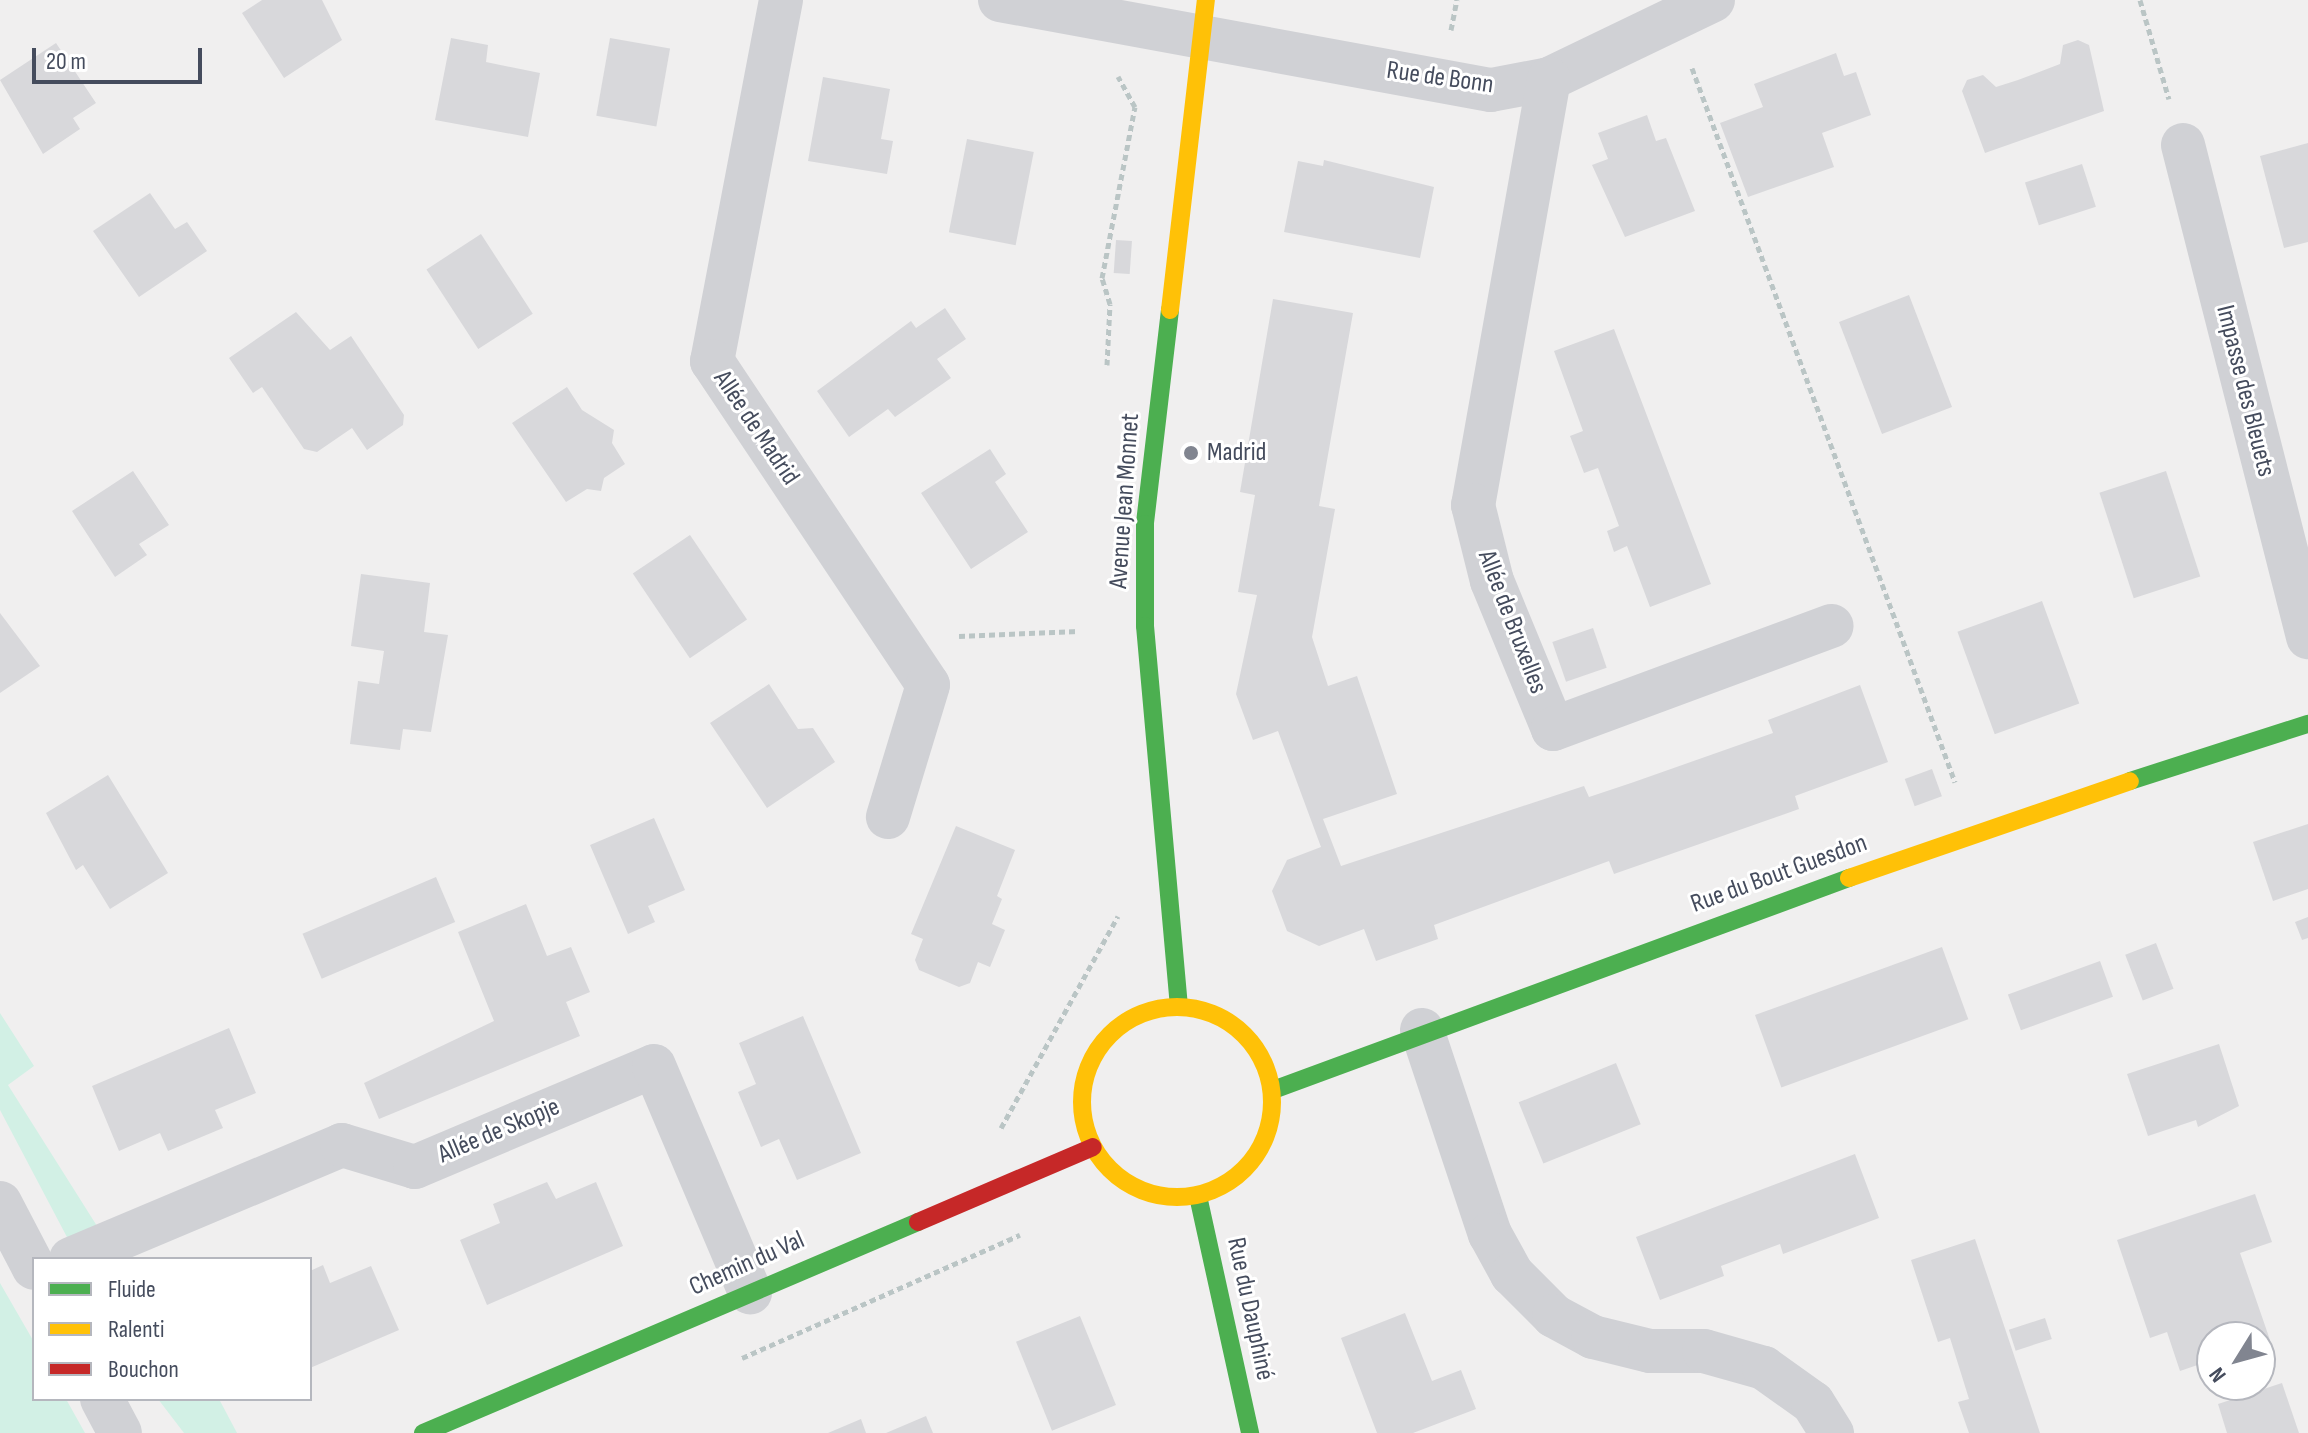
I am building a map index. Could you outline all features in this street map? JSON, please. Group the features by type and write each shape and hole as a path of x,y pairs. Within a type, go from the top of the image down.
{"street":[{"name":"Allée de Madrid","path":"781,0 712,361 928,685 888,817"},
{"name":"Rue de Bonn","path":"1000,0 1203,18 1491,90 1549,79 1713,0"},
{"name":"Avenue Jean Monnet","path":"1179,1006 1145,626 1145,524 1203,18"},
{"name":"Allée de Bruxelles","path":"1549,79 1473,505 1492,581 1553,729 1832,626"},
{"name":"Impasse des Bleuets","path":"2183,145 2308,637"},
{"name":"Rue du Bout Guesdon","path":"1273,1090 1422,1030 1974,832 2308,724"},
{"path":"1179,1006 1225,1019 1251,1039 1273,1090 1270,1125 1254,1160 1228,1183 1198,1196 1136,1188 1093,1147 1083,1119 1091,1059 1109,1034 1140,1013 1179,1006"},
{"path":"1422,1030 1490,1234 1512,1274 1543,1306 1593,1337 1650,1351 1704,1351 1764,1368 1813,1403 1832,1433"},
{"name":"Allée de Skopje","path":"76,1257 342,1145 415,1167 654,1066 750,1292"},
{"name":"Chemin du Val","path":"423,1433 1093,1147"},
{"name":"Rue du Dauphiné","path":"1198,1196 1250,1433"},
{"path":"0,1203 32,1264"},
{"path":"103,1401 120,1433"}],"path":[{"path":"2140,0 2183,145"},
{"path":"1673,17 1958,789"},
{"path":"898,639 1079,631"}],"green space":[{"path":"0,1013 34,1066 8,1085 97,1226 68,1239 0,1110"},
{"path":"0,1283 32,1339 32,1401 67,1401 85,1433 0,1433"},
{"path":"160,1401 220,1401 237,1433 184,1433"}],"building":[{"path":"262,0 322,0 342,40 284,78 242,13"},
{"path":"451,38 488,45 486,62 540,73 528,137 435,120"},
{"path":"610,38 670,49 656,126 596,116"},
{"path":"2078,40 2089,45 2104,111 1985,153 1962,91 1967,80 1983,75 1996,87 2018,80 2060,64 2063,45"},
{"path":"56,43 96,103 73,118 80,129 43,154 0,80"},
{"path":"1836,53 1844,76 1856,72 1871,115 1822,133 1834,167 1748,197 1720,123 1763,107 1754,84"},
{"path":"823,77 890,89 881,139 893,141 887,174 808,161"},
{"path":"1647,115 1656,141 1666,138 1695,211 1625,237 1592,165 1608,159 1598,133"},
{"path":"967,139 1034,152 1016,245 949,232"},
{"path":"2308,143 2308,242 2284,248 2260,156"},
{"path":"1324,160 1434,187 1420,258 1284,232 1298,161 1323,166"},
{"path":"2082,164 2096,207 2039,225 2025,183"},
{"path":"150,193 175,229 187,222 207,251 139,297 93,231"},
{"path":"481,234 533,314 478,349 426,269"},
{"path":"1116,240 1132,241 1130,274 1114,273"},
{"path":"1909,295 1952,407 1882,434 1839,322"},
{"path":"1273,299 1353,313 1319,506 1335,509 1312,637 1328,686 1357,676 1397,794 1323,819 1341,866 1584,786 1589,797 1634,782 1773,733 1768,720 1860,685 1888,762 1795,796 1799,809 1614,874 1609,861 1434,925 1438,939 1376,961 1364,929 1319,946 1287,931 1272,891 1287,860 1321,847 1278,731 1253,740 1236,694 1257,595 1238,592 1255,495 1240,492"},
{"path":"945,308 966,339 937,359 951,378 895,417 888,409 849,437 817,391 911,321 916,328"},
{"path":"296,312 330,350 351,336 404,415 403,425 367,450 352,428 317,452 304,449 262,387 253,393 229,358"},
{"path":"1614,329 1711,584 1650,607 1627,546 1614,552 1607,531 1619,526 1598,468 1584,473 1570,436 1583,431 1554,351"},
{"path":"567,387 582,410 614,430 612,443 625,464 604,478 601,491 587,489 566,502 512,423"},
{"path":"990,449 1006,474 995,482 1028,532 971,569 921,493"},
{"path":"133,471 169,525 139,544 147,555 115,577 72,511"},
{"path":"2166,471 2200,577 2134,598 2099,493"},
{"path":"690,535 747,620 690,658 633,574"},
{"path":"361,574 430,583 424,632 448,635 431,732 403,729 400,750 350,744 358,681 379,684 384,651 351,646"},
{"path":"2042,601 2079,703 1995,734 1957,632"},
{"path":"0,613 40,666 0,693"},
{"path":"1593,628 1607,668 1566,682 1552,642"},
{"path":"769,684 798,729 813,728 835,762 767,808 710,723"},
{"path":"1932,769 1942,796 1915,806 1905,779"},
{"path":"108,775 168,873 110,909 83,865 76,870 46,813"},
{"path":"654,818 685,890 648,906 655,922 628,934 590,845"},
{"path":"2308,824 2308,889 2273,901 2253,842"},
{"path":"956,826 1015,850 997,896 1002,899 992,924 1005,930 990,967 978,962 970,983 959,987 919,970 915,960 923,939 911,934"},
{"path":"436,877 455,922 322,979 303,934"},
{"path":"526,904 547,956 571,947 590,992 566,1002 580,1036 379,1119 364,1083 494,1021 458,932"},
{"path":"2308,917 2308,938 2302,940 2295,922"},
{"path":"2156,943 2174,989 2143,1001 2125,955"},
{"path":"1942,947 1968,1019 1781,1087 1755,1015"},
{"path":"2100,961 2113,997 2021,1030 2008,995"},
{"path":"803,1016 861,1153 797,1180 779,1139 761,1147 738,1092 756,1084 739,1043"},
{"path":"229,1028 256,1093 215,1110 223,1128 168,1151 160,1133 119,1151 92,1086"},
{"path":"2219,1044 2239,1106 2198,1127 2196,1120 2148,1136 2127,1074"},
{"path":"1616,1063 1641,1124 1543,1164 1519,1102"},
{"path":"1855,1154 1879,1218 1783,1254 1780,1244 1721,1266 1724,1276 1660,1300 1636,1237"},
{"path":"547,1182 556,1199 596,1182 623,1246 487,1305 460,1240 500,1223 493,1204"},
{"path":"2255,1194 2272,1242 2240,1253 2263,1321 2196,1321 2196,1366 2180,1371 2167,1332 2150,1338 2117,1240"},
{"path":"1975,1239 2040,1433 1969,1433 1958,1402 1969,1399 1950,1338 1938,1342 1911,1260"},
{"path":"323,1265 330,1283 371,1266 399,1330 312,1367 312,1270"},
{"path":"1405,1313 1432,1381 1461,1370 1476,1409 1413,1433 1377,1433 1341,1338"},
{"path":"1080,1316 1116,1405 1052,1431 1016,1342"},
{"path":"2045,1318 2052,1339 2016,1351 2009,1330"},
{"path":"2282,1383 2299,1433 2227,1433 2218,1404 2227,1401 2276,1401 2276,1385"},
{"path":"926,1416 933,1433 886,1433"},
{"path":"861,1419 866,1433 828,1433"}],"traffic: fast":[{"path":"1170,310 1145,524 1145,626 1179,1006"},
{"path":"2130,781 2308,724"},
{"path":"1273,1090 1849,878"},
{"path":"1198,1196 1250,1433"},
{"path":"423,1433 918,1222"}],"traffic: slow":[{"path":"1170,310 1206,0"},
{"path":"1849,878 2130,781"},
{"path":"1177,1007 1213,1014 1244,1035 1265,1066 1272,1102 1265,1138 1244,1169 1213,1190 1177,1197 1141,1190 1110,1169 1089,1138 1082,1102 1089,1066 1110,1035 1141,1014 1177,1007"}],"traffic: jam":[{"path":"918,1222 1093,1147"}],"place":[{"name":"Madrid","path":"1191,453"}]}
